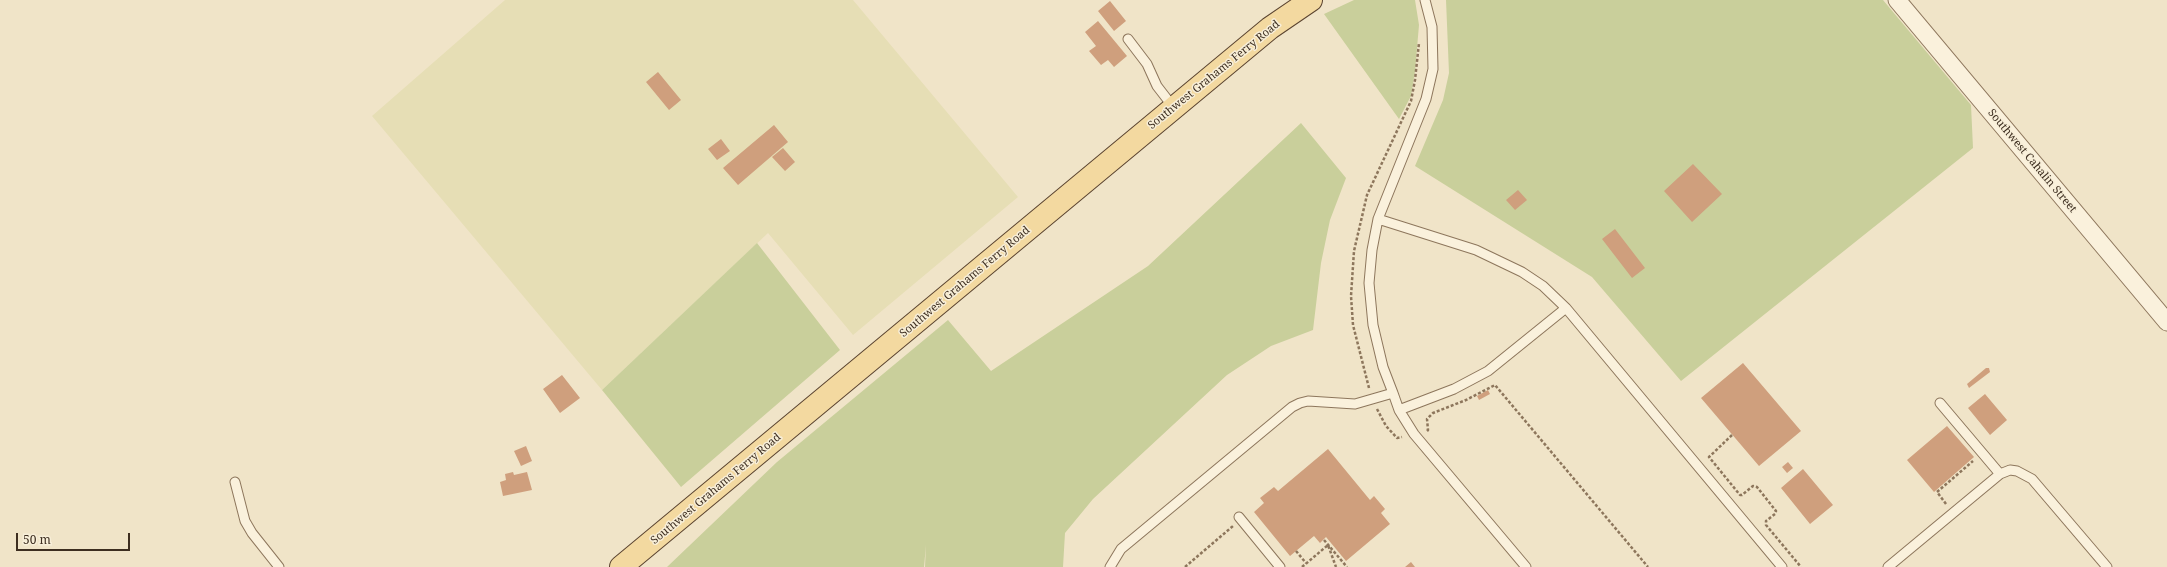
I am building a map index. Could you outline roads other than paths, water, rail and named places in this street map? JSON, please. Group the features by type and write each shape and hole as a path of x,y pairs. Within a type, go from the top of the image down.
{"main road":[{"name":"Southwest Grahams Ferry Road","path":"621,567 1270,28 1311,0"}],"street":[{"name":"Southwest Cahalin Street","path":"1897,0 2167,322"}],"lane":[{"path":"1425,0 1432,27 1433,69 1426,99 1378,219 1372,250 1369,283 1373,325 1378,348 1399,410 1414,434 1526,567"},
{"path":"1128,39 1147,64 1157,86 1174,108"},
{"path":"1378,219 1476,250 1500,261 1543,286 1566,308 1782,567"},
{"path":"1399,410 1454,389 1488,371 1566,308"},
{"path":"1110,567 1121,549 1292,407 1308,401 1349,405 1373,400 1393,393"},
{"path":"1940,403 2000,474"},
{"path":"1888,567 2000,474 2010,470 2017,471 2032,479 2107,567"},
{"path":"235,482 245,521 252,533 280,567"},
{"path":"1240,518 1280,567"}]}
